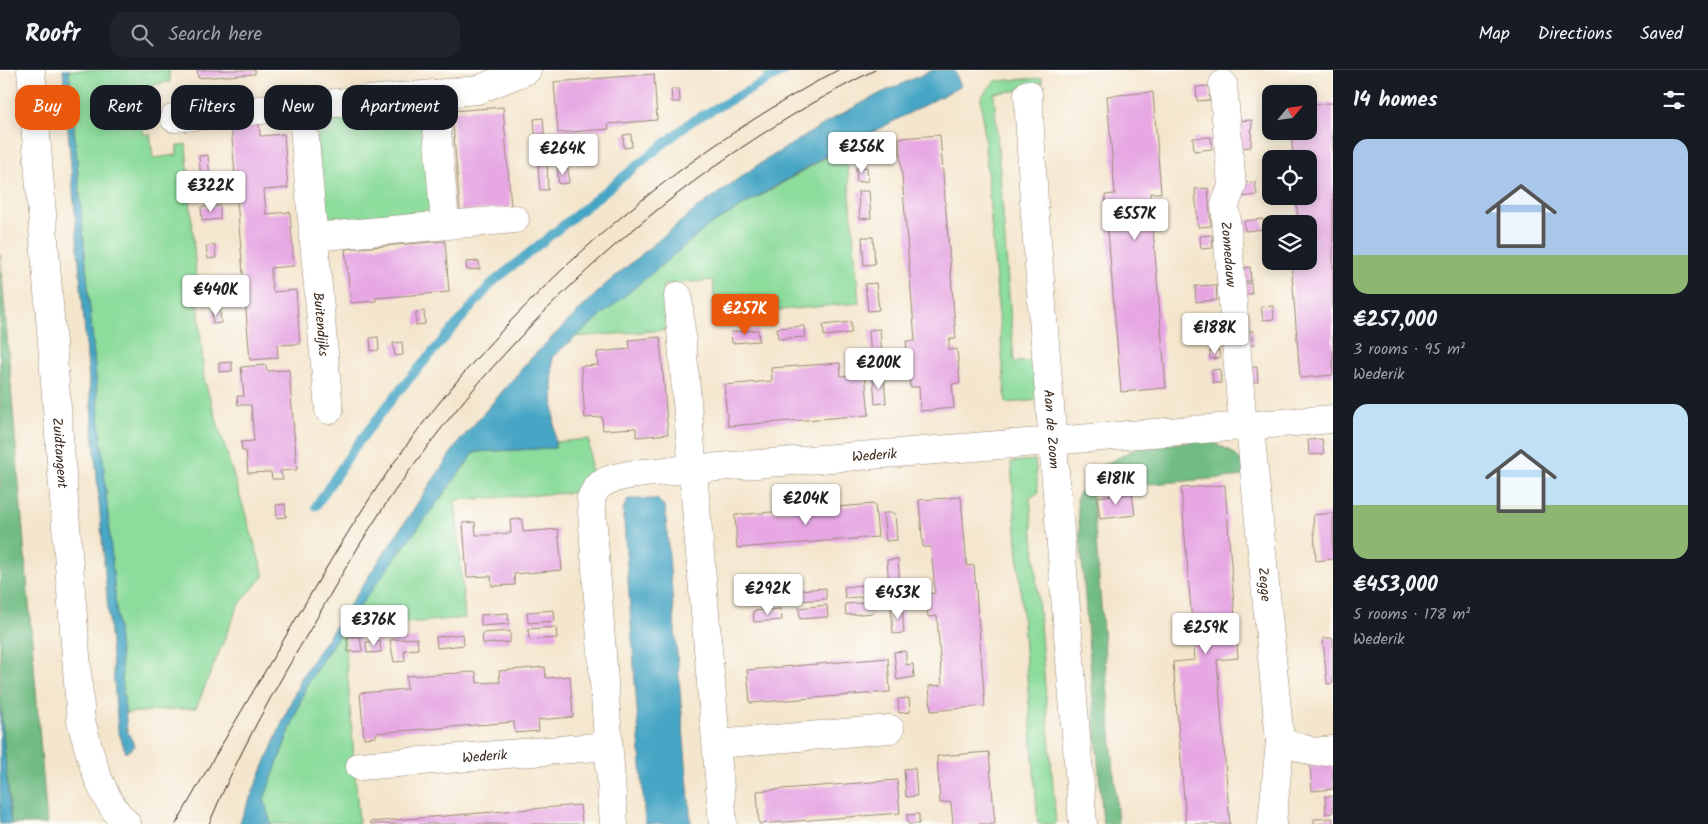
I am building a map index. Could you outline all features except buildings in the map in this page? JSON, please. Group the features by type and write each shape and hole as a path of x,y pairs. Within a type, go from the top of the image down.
{"street":[{"name":"Zuidtangent","path":"31,70 81,721 92,761 119,820"},
{"path":"458,92 477,90 527,70"},
{"name":"Zonnedauw","path":"1223,84 1232,186 1225,205 1246,428"},
{"name":"Aan de Zoom","path":"1028,94 1034,203 1083,824"},
{"name":"Buitendijks","path":"304,130 329,410"},
{"path":"437,130 445,224"},
{"path":"313,237 515,219"},
{"path":"678,296 723,824"},
{"path":"1054,442 1246,428 1333,419"},
{"name":"Zegge","path":"1246,428 1280,741 1272,824"},
{"name":"Wederik","path":"614,824 591,498 594,491 603,483 615,478 693,469 1054,442"},
{"path":"716,744 890,729"},
{"path":"1280,741 1314,752 1333,750"},
{"name":"Wederik","path":"360,766 608,746"}],"green space":[{"path":"69,70 169,70 170,82 152,85 90,85 90,130 143,130 144,135 150,134 153,158 177,155 177,146 186,144 204,379 264,575 238,606 196,708 125,713 74,130 80,130 80,85 70,85"},
{"path":"762,70 791,70 769,82"},
{"path":"1042,78 1043,88 994,93 1014,362 1035,361 1039,400 1006,403 981,97 995,81"},
{"path":"342,115 342,130 425,130 432,216 323,226 317,130 332,130 332,116"},
{"path":"846,146 859,303 715,316 713,280 663,285 666,330 574,337 707,227"},
{"path":"0,254 47,824 11,824 0,702"},
{"path":"589,439 591,472 583,492 455,500 465,618 344,628 359,824 271,824 264,799 307,684 344,627 475,452 555,448 555,442"},
{"path":"1207,440 1238,457 1245,469 1245,476 1092,489 1118,824 1103,824 1077,498 1090,472 1137,448"},
{"path":"1035,460 1038,493 1030,498 1056,824 1038,824 1011,462"}],"water":[{"path":"63,70 69,70 70,85 64,85"},
{"path":"933,70 954,70 961,86 825,157 707,227 552,357 555,448 475,452 344,627 307,684 264,799 271,824 239,824 302,676 457,444 531,358 606,284 696,209 756,166 834,118 881,93"},
{"path":"68,130 74,130 127,731 135,746 126,753 118,730"},
{"path":"628,499 657,499 665,507 691,824 645,824 623,509"},
{"path":"0,702 11,824 0,824"}],"waterway":[{"path":"316,506 355,447 398,392 493,282 692,121 786,70"}],"tram line":[{"path":"176,824 348,533 414,435 458,380 505,327 554,277 606,230 661,185 718,143 777,105 838,70"},
{"path":"209,824 232,772 271,697 370,528 407,474 454,412 505,353 559,297 617,244 677,194 740,148 806,107 875,70"}]}
